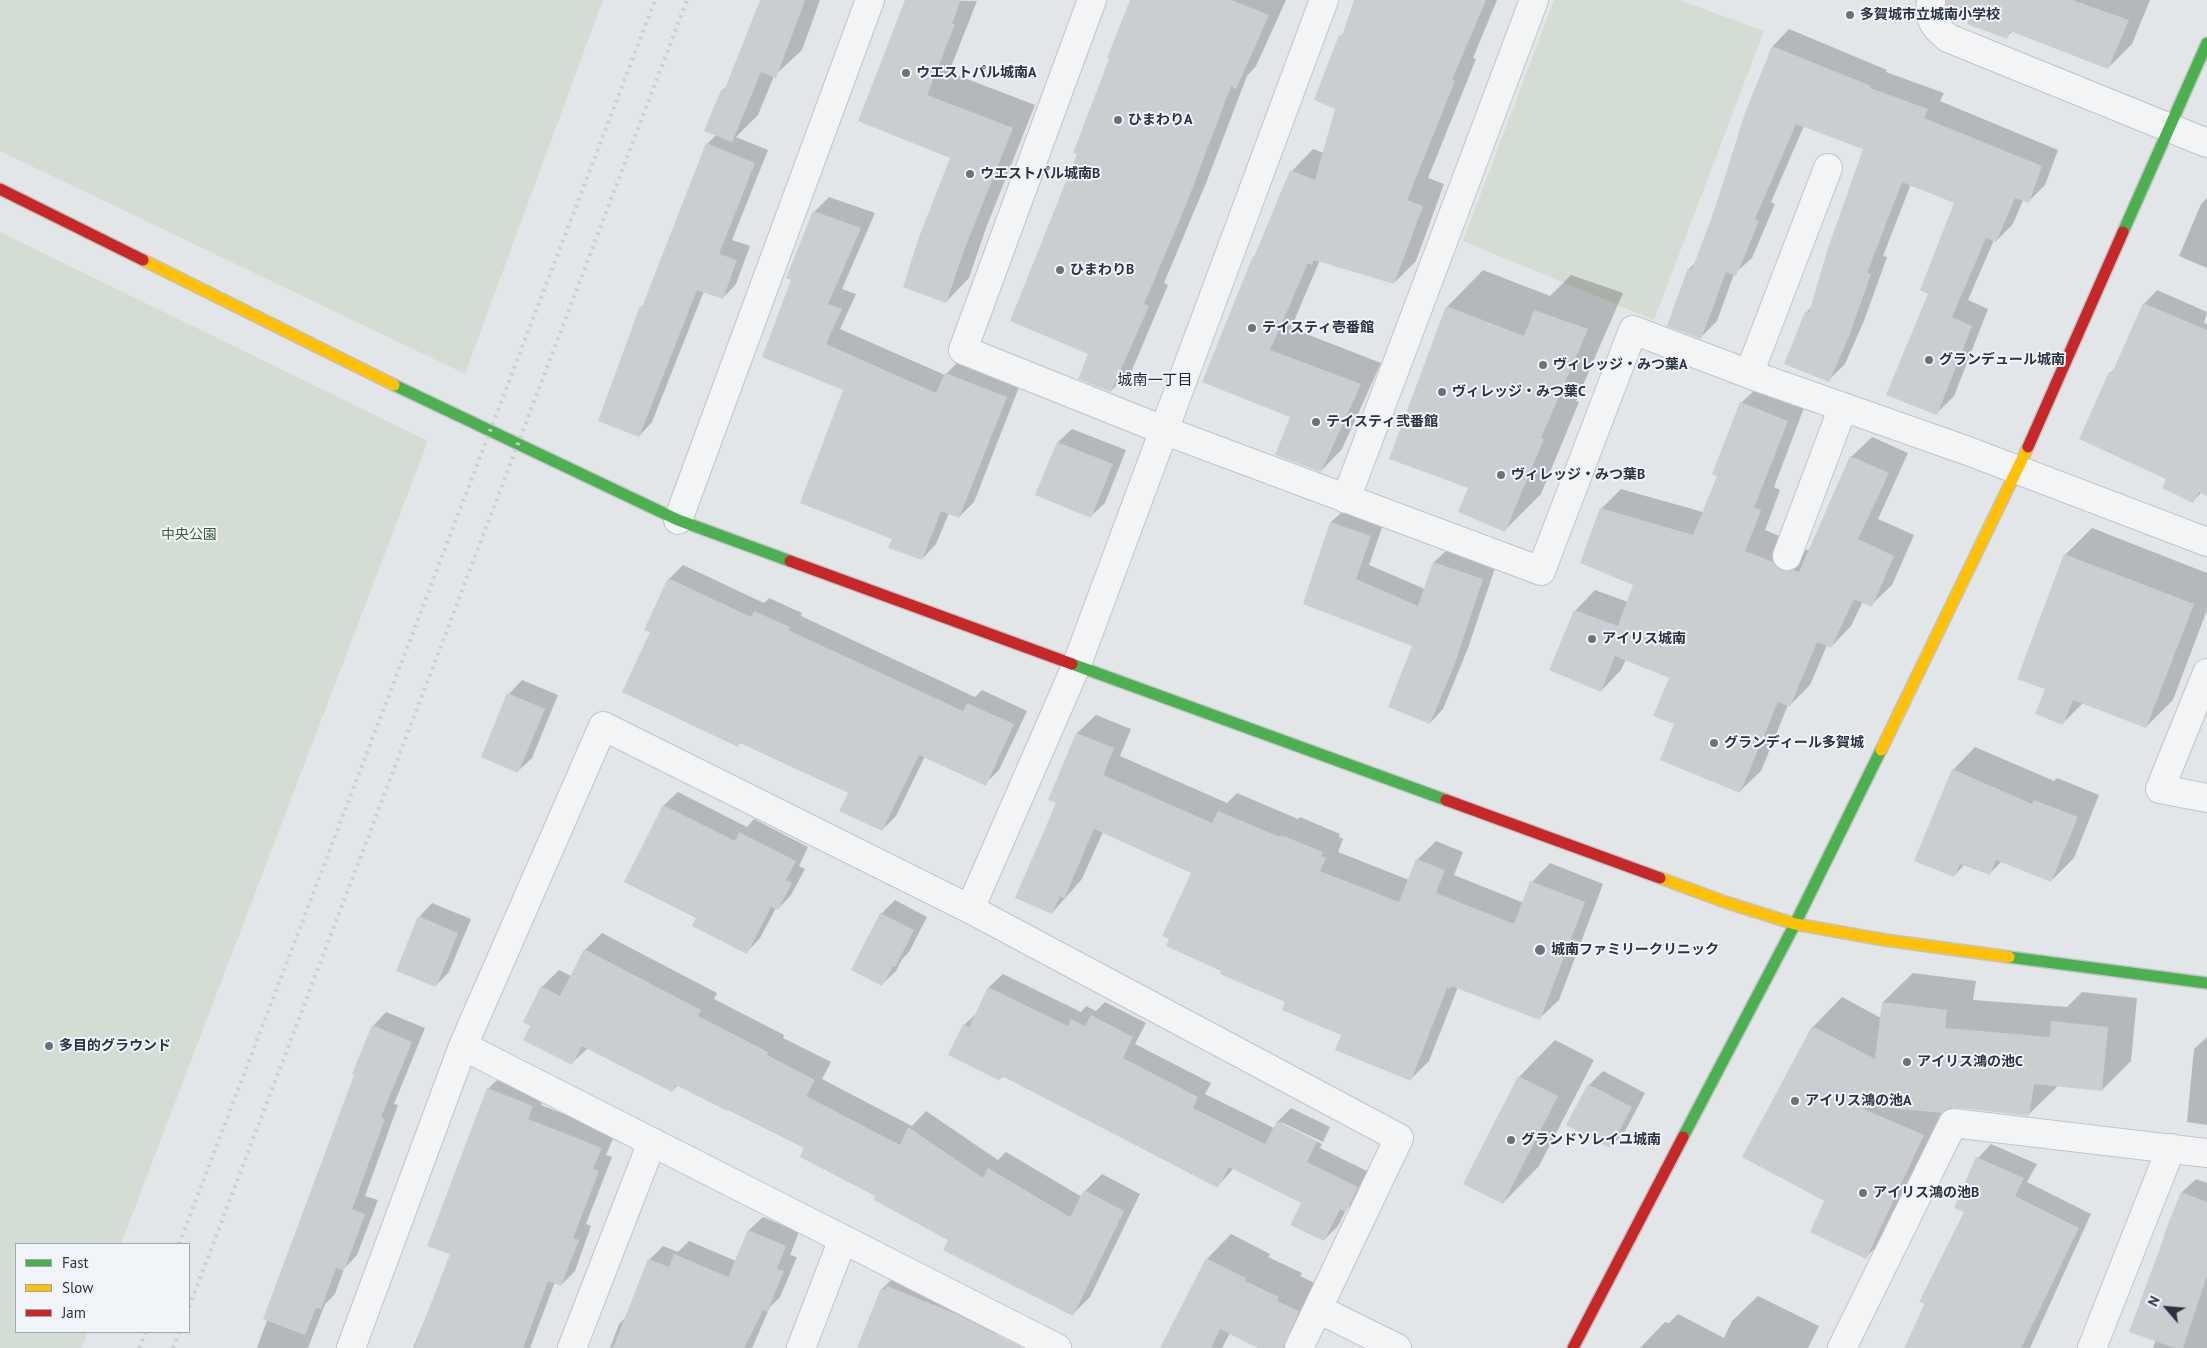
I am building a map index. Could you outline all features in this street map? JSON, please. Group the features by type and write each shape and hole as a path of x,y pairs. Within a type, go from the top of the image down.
{"street":[{"path":"678,520 870,0"},
{"path":"1092,0 963,350 1164,430 1541,571 1633,330 1749,374 2018,470 2207,542"},
{"path":"970,909 1077,664 1324,0"},
{"path":"1346,499 1534,0"},
{"path":"1931,0 1930,13 1935,27 1948,38 2207,143"},
{"path":"1573,1348 1794,924 2018,470 2207,44"},
{"path":"1749,374 1828,168"},
{"path":"0,189 471,423 678,520 1725,902 1794,924 1885,940 2207,983"},
{"path":"1787,556 1843,407"},
{"path":"2207,673 2160,789 2207,798"},
{"path":"351,1348 464,1046 604,726 970,909 1399,1138 1299,1348"},
{"path":"464,1046 1051,1347"},
{"path":"1842,1348 1953,1123 2207,1153"},
{"path":"572,1348 652,1142"},
{"path":"2092,1348 2171,1148"},
{"path":"801,1348 843,1239"},
{"path":"1318,1309 1397,1348"}],"green space":[{"path":"0,0 603,0 465,374 0,151"},
{"path":"1554,0 1679,0 1764,31 1654,320 1463,241"},
{"name":"中央公園","path":"0,232 428,441 121,1243 15,1243 15,1333 88,1333 82,1348 0,1348"}],"building":[{"path":"760,0 805,0 776,78 761,72 732,142 704,131 721,90 724,91"},
{"path":"905,0 961,0 952,24 955,24 927,95 1013,128 963,253 946,303 903,287 919,237 950,158 858,121"},
{"path":"1130,0 1231,0 1269,15 1236,89 1231,86 1186,205 1144,304 1149,306 1111,392 1078,379 1088,354 1010,321 1077,154 1073,153"},
{"path":"1354,0 1486,0 1452,80 1455,81 1407,200 1423,206 1394,284 1314,260 1312,265 1308,263 1270,350 1361,384 1321,472 1275,455 1290,417 1202,382 1290,170 1315,180 1335,109 1314,100 1339,35 1342,36"},
{"path":"1946,0 2072,0 2129,20 2108,69 2010,31 2007,39 1967,24 1970,15 1946,6"},
{"path":"1772,46 1871,86 1870,88 1928,109 1924,118 2042,166 2029,203 2015,198 1996,242 1986,238 1952,317 1972,326 1937,415 1886,395 1928,294 1920,290 1954,203 1902,182 1867,273 1871,274 1848,339 1829,382 1784,364 1805,312 1809,313 1827,251 1863,149 1796,124 1755,219 1759,221 1736,276 1726,272 1701,339 1667,326 1688,268 1692,270 1715,208 1745,113"},
{"path":"706,143 755,163 719,254 737,260 723,299 697,290 639,437 598,421 640,306 642,307"},
{"path":"813,211 861,228 828,304 842,309 826,344 936,393 945,373 1007,397 959,518 941,511 922,560 888,548 892,539 800,503 843,390 762,357 791,280 786,278"},
{"path":"2143,303 2207,330 2207,496 2199,492 2193,503 2162,488 2166,479 2079,439 2109,372 2112,373"},
{"path":"1446,306 1524,336 1534,310 1588,329 1541,438 1544,439 1505,532 1458,512 1468,488 1389,459"},
{"path":"1740,402 1788,421 1754,508 1761,510 1745,551 1773,562 1781,570 1799,572 1850,456 1889,473 1858,539 1894,556 1872,607 1854,599 1831,648 1817,642 1790,707 1778,702 1740,793 1660,760 1674,724 1653,716 1669,678 1615,656 1601,692 1549,670 1574,610 1618,626 1633,585 1580,563 1600,508 1693,535 1717,476 1712,474"},
{"path":"1057,442 1113,464 1091,518 1035,495"},
{"path":"1330,522 1371,536 1356,579 1418,606 1433,562 1483,579 1455,663 1430,724 1388,707 1412,646 1303,604"},
{"path":"2064,554 2194,604 2146,728 2073,700 2063,725 2035,714 2045,689 2017,679"},
{"path":"668,578 751,617 754,611 790,627 788,630 963,711 967,703 1014,724 986,786 919,755 882,831 839,811 848,793 740,743 738,747 622,692 650,632 644,630"},
{"path":"507,693 545,709 518,773 481,757"},
{"path":"1076,733 1114,748 1103,775 1212,823 1218,811 1280,837 1281,835 1323,852 1321,856 1326,858 1320,871 1399,902 1416,859 1445,870 1436,893 1514,924 1530,881 1585,902 1540,1020 1451,986 1450,989 1447,988 1411,1081 1335,1050 1341,1035 1282,1010 1285,1002 1220,974 1221,971 1166,946 1169,939 1162,936 1191,873 1094,829 1064,899 1060,896 1052,914 1015,898 1056,803 1048,800"},
{"path":"1952,769 2032,804 2034,800 2078,817 2051,882 1996,860 1990,875 1960,864 1954,877 1914,861"},
{"path":"663,805 735,841 739,832 796,861 786,880 792,883 778,910 771,907 747,954 692,926 696,918 624,882"},
{"path":"880,913 914,930 895,967 893,966 882,986 851,970"},
{"path":"418,916 458,933 436,987 396,971"},
{"path":"584,949 701,1010 698,1016 768,1052 767,1055 815,1080 806,1096 900,1145 908,1127 983,1178 988,1168 1070,1217 1084,1190 1124,1211 1073,1316 943,1250 948,1240 874,1200 875,1196 800,1157 804,1148 676,1085 672,1092 582,1046 572,1065 523,1040 530,1026 523,1022 541,986 560,996"},
{"path":"988,987 1068,1026 1071,1019 1085,1026 1091,1015 1133,1037 1123,1058 1198,1097 1193,1108 1265,1144 1277,1121 1317,1141 1307,1162 1358,1187 1346,1212 1340,1209 1324,1241 1290,1225 1301,1203 1229,1167 1218,1188 1002,1076 1000,1081 948,1055 963,1024 969,1027"},
{"path":"1882,1002 1947,1010 1945,1028 2050,1037 2051,1021 2108,1027 2102,1091 2034,1084 2029,1116 1955,1107 1946,1109 1942,1113 1852,1104 1924,1135 1866,1259 1810,1232 1824,1201 1742,1157 1812,1026 1875,1059"},
{"path":"372,1025 412,1042 381,1117 385,1119 352,1209 365,1214 344,1271 336,1268 321,1309 316,1308 305,1335 263,1319 354,1075 352,1074"},
{"name":"グランドソレイユ城南","path":"1518,1076 1558,1096 1503,1204 1463,1184"},
{"path":"1588,1084 1632,1107 1610,1148 1566,1125"},
{"path":"487,1088 533,1106 528,1119 602,1148 593,1169 599,1171 573,1238 579,1240 561,1286 548,1281 523,1348 414,1348 450,1254 427,1246"},
{"path":"1976,1157 2024,1178 2015,1196 2079,1228 2021,1348 1904,1348 1925,1304 1919,1302 1964,1212 1954,1208"},
{"path":"2181,1192 2207,1202 2207,1276 2183,1348 2175,1348 2129,1332"},
{"path":"748,1230 786,1246 777,1269 784,1271 767,1312 763,1310 744,1348 613,1348 648,1259 669,1267 674,1254 728,1277"},
{"path":"1206,1258 1246,1278 1245,1281 1279,1297 1277,1301 1299,1311 1283,1348 1258,1348 1220,1329 1211,1348 1160,1348"},
{"path":"887,1286 956,1314 1023,1348 857,1348 881,1288 885,1290"}],"railway":[{"path":"179,1243 655,0"},
{"path":"190,1304 687,0"},
{"path":"139,1348 146,1333"},
{"path":"173,1348 179,1333"}],"traffic: fast":[{"path":"2123,232 2207,43"},
{"path":"394,385 678,520 790,561"},
{"path":"1072,664 1446,800"},
{"path":"1683,1137 1795,924 1881,750"},
{"path":"2009,957 2207,983"}],"traffic: slow":[{"path":"143,260 394,385"},
{"path":"1881,750 2028,447"},
{"path":"1660,878 1725,902 1795,924 1885,940 2009,957"}],"traffic: jam":[{"path":"0,189 143,260"},
{"path":"2028,447 2123,232"},
{"path":"790,561 1072,664"},
{"path":"1446,800 1660,878"},
{"path":"1573,1348 1683,1137"}],"place":[{"name":"多賀城市立城南小学校","path":"1850,15"},
{"name":"ウエストパル城南A","path":"906,73"},
{"name":"ひまわりA","path":"1118,120"},
{"name":"ウエストパル城南B","path":"970,174"},
{"name":"ひまわりB","path":"1060,270"},
{"name":"テイスティ壱番館","path":"1252,328"},
{"name":"グランデュール城南","path":"1929,360"},
{"name":"ヴィレッジ・みつ葉A","path":"1543,365"},
{"name":"ヴィレッジ・みつ葉C","path":"1442,392"},
{"name":"テイスティ弐番館","path":"1316,422"},
{"name":"ヴィレッジ・みつ葉B","path":"1501,475"},
{"name":"アイリス城南","path":"1592,639"},
{"name":"グランディール多賀城","path":"1714,743"},
{"name":"城南ファミリークリニック","path":"1540,950"},
{"name":"多目的グラウンド","path":"49,1046"},
{"name":"アイリス鴻の池C","path":"1907,1062"},
{"name":"アイリス鴻の池A","path":"1795,1101"},
{"name":"グランドソレイユ城南","path":"1511,1140"},
{"name":"アイリス鴻の池B","path":"1863,1193"}],"district":[{"name":"城南一丁目","path":"1155,381"}]}
